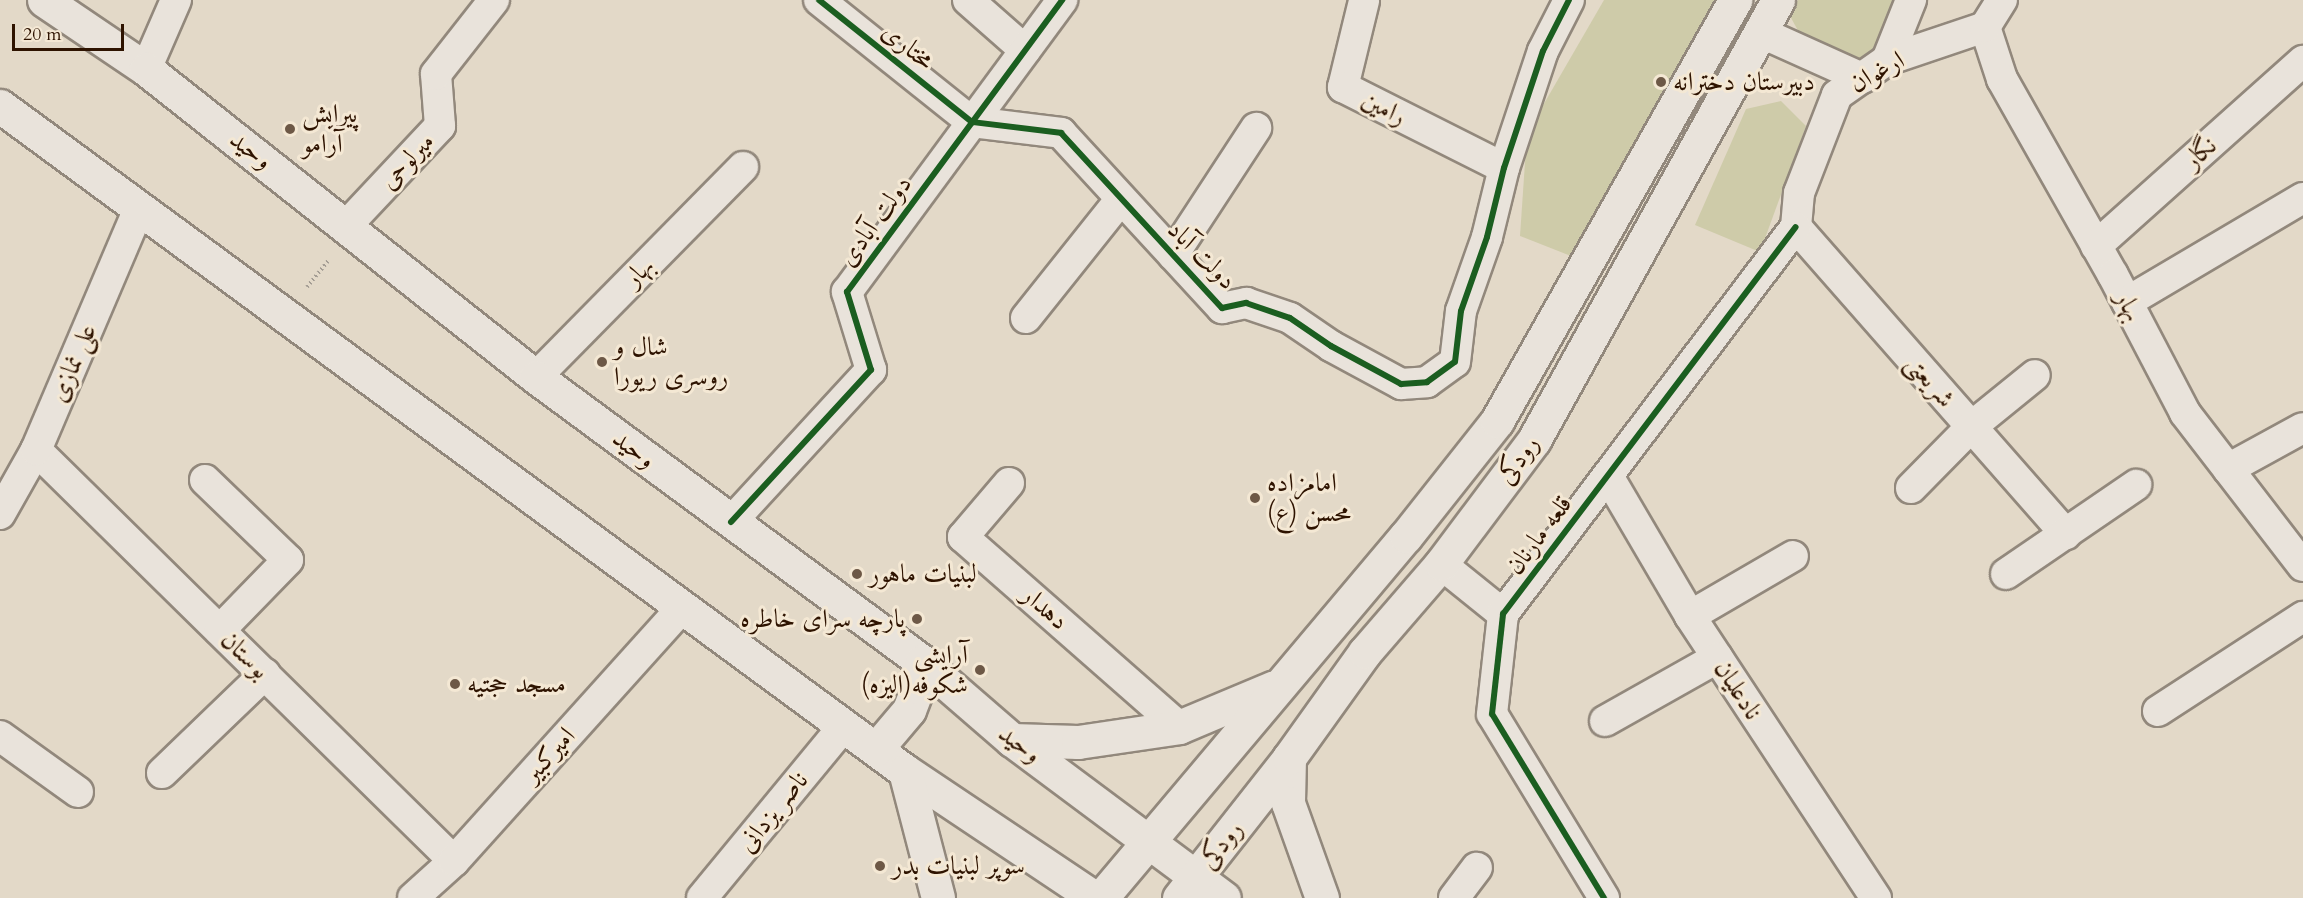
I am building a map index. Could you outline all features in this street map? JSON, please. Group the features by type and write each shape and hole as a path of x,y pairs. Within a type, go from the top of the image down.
{"main road":[{"name":"وحید","path":"44,0 146,69 350,227 536,377 922,662 1012,740 1148,840 1187,888 1224,898"},
{"name":"رودکی","path":"1101,898 1497,422 1736,0"},
{"name":"رودکی","path":"1187,888 1289,758 1365,652 1442,564 1534,440 1762,33 1778,0"},
{"path":"0,106 905,771 1095,898"},
{"path":"876,748 909,710 918,687 922,662"},
{"path":"1012,740 1078,742 1179,727 1282,683"},
{"path":"1289,758 1288,803 1322,898"},
{"path":"905,771 938,898"}],"street":[{"path":"146,69 177,0"},
{"name":"میرلوحی","path":"350,227 440,126 436,74 494,0"},
{"name":"مختاری","path":"819,0 972,122"},
{"path":"968,0 1025,50"},
{"name":"دولت آبادی","path":"731,522 871,370 847,292 1062,0"},
{"path":"1504,168 1543,51 1569,0"},
{"path":"1887,60 1911,0"},
{"path":"1985,27 2002,0"},
{"name":"رامین","path":"1364,1 1343,87 1504,168"},
{"name":"ارغوان","path":"1796,227 1799,193 1837,95 1887,60 1985,27"},
{"name":"بهار","path":"1985,27 2002,79 2127,302 2185,413 2303,566"},
{"path":"1762,33 1862,78"},
{"name":"نگار","path":"2096,246 2303,61"},
{"name":"دولت آباد","path":"972,122 1060,134 1222,308 1246,303 1290,318 1332,346 1401,384 1427,382 1455,362 1461,311 1487,237 1504,168"},
{"path":"1173,255 1256,128"},
{"name":"بهار","path":"536,377 742,167"},
{"path":"2127,302 2303,198"},
{"path":"1026,318 1121,199"},
{"name":"علی نمازی","path":"0,514 36,450 139,208"},
{"name":"شریعتی","path":"1796,227 2066,534"},
{"name":"قلعه مارنان","path":"1503,614 1796,227"},
{"path":"1911,488 1971,427 2035,375"},
{"path":"2228,469 2303,428"},
{"name":"بوستان","path":"36,450 454,861"},
{"name":"نادعلیان","path":"1608,476 1690,616 1876,898"},
{"path":"205,480 288,560 220,630"},
{"name":"دهدار","path":"1009,483 963,537 1179,727"},
{"path":"2006,574 2136,485"},
{"path":"1690,616 1793,556"},
{"path":"1442,564 1503,614 1492,714 1604,898"},
{"name":"امیرکبیر","path":"413,898 454,861 682,608"},
{"path":"2158,711 2303,616"},
{"path":"1605,721 1717,658"},
{"path":"162,773 265,674"},
{"name":"ناصر یزدانی","path":"702,898 844,726"},
{"path":"0,736 78,792"},
{"path":"1454,898 1476,868"}],"path":[{"path":"284,315 350,227"}],"shaded area":[{"path":"1604,0 1719,0 1576,258 1520,236 1527,133"},
{"path":"1798,0 1896,0 1879,48 1863,64 1807,47 1790,16"},
{"path":"1781,101 1806,126 1760,252 1695,225 1746,109"}],"cycle path":[{"path":"819,0 972,122 1061,133 1222,308 1246,303 1290,318 1331,346 1401,384 1427,382 1455,362 1461,311 1487,237 1504,168 1543,51 1569,0"},
{"path":"731,522 871,370 847,292 1062,0"},
{"path":"1604,898 1492,714 1503,614 1796,227"}],"place":[{"name":"دبیرستان دخترانه","path":"1661,82"},
{"name":"پیرایش آرامو","path":"290,129"},
{"name":"شال و روسری ریورا","path":"602,362"},
{"name":"امامزاده محسن (ع)","path":"1255,498"},
{"name":"لبنیات ماهور","path":"857,574"},
{"name":"پارچه سرای خاطره","path":"917,619"},
{"name":"آرایشی شکوفه(الیزه)","path":"980,670"},
{"name":"مسجد حجتیه","path":"455,684"},
{"name":"سوپر لبنیات بدر","path":"880,866"}]}
